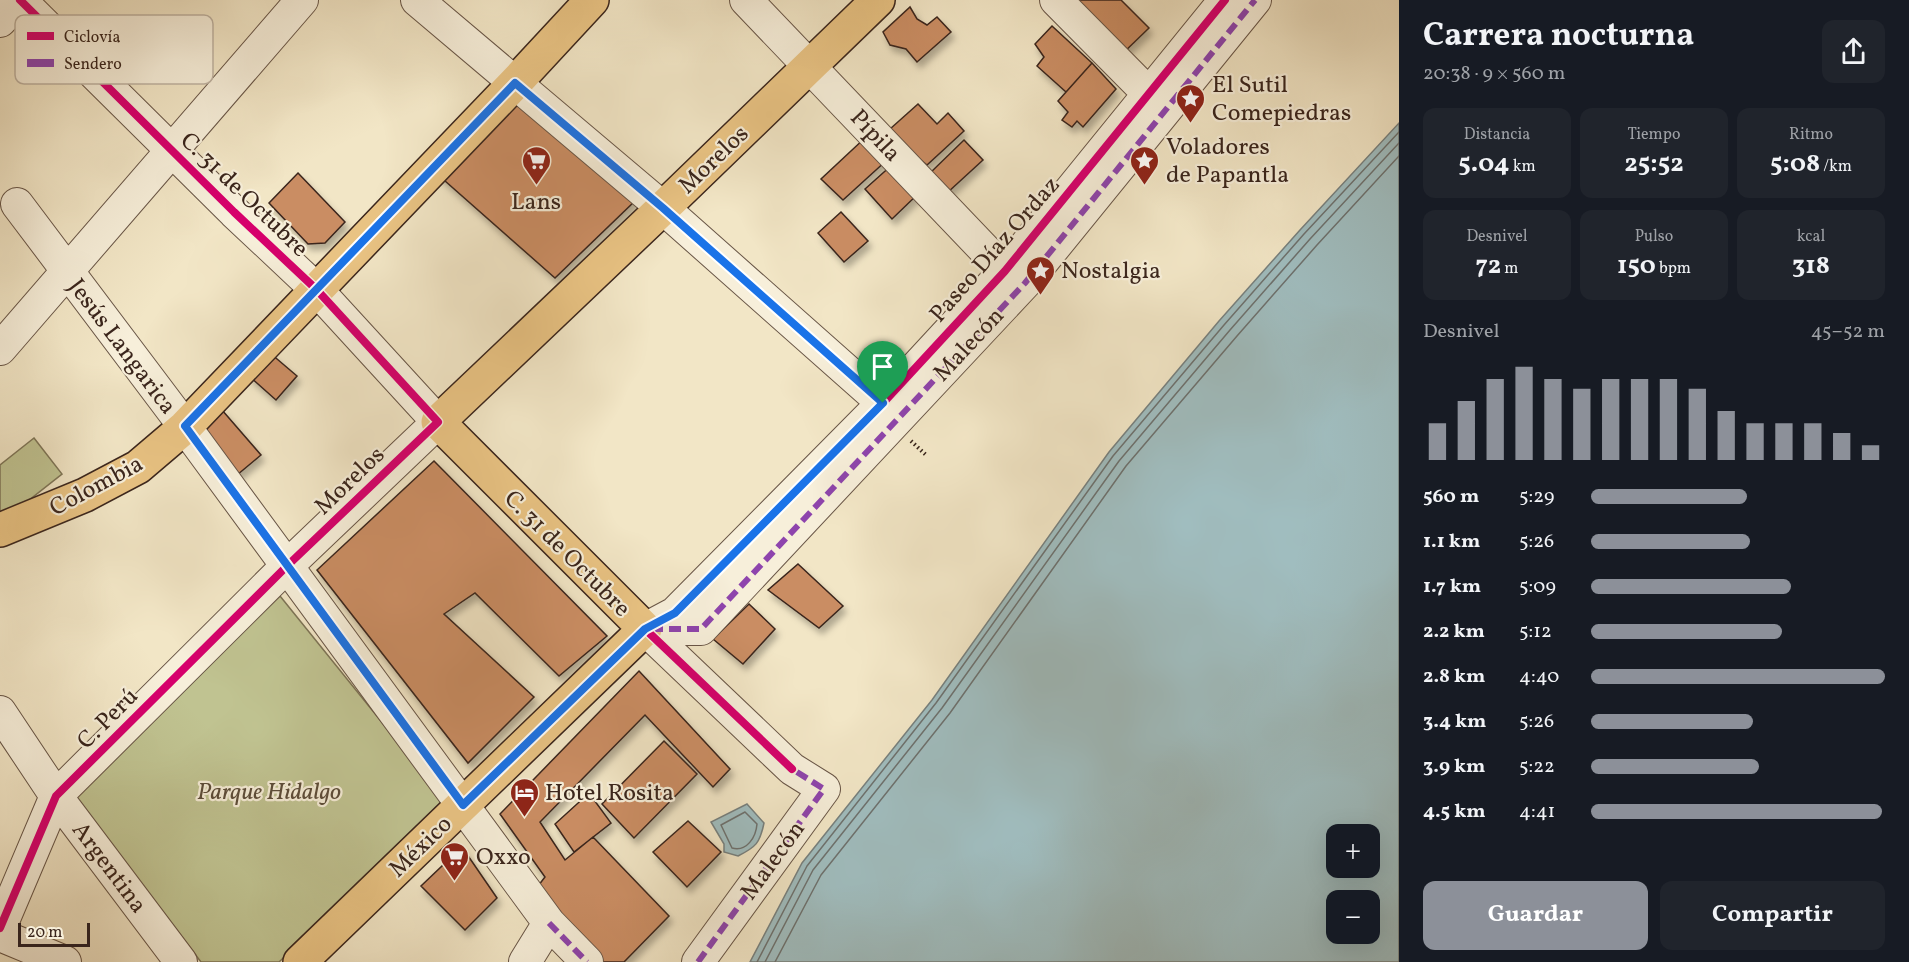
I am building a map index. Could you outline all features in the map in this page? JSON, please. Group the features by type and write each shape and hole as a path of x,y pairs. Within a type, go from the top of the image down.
{"main road":[{"name":"Colombia","path":"0,530 85,495 138,467 185,426 592,0"},
{"name":"Morelos","path":"438,422 878,0"},
{"name":"C. 31 de Octubre","path":"438,422 645,629"},
{"name":"México","path":"300,962 645,629"}],"street":[{"path":"0,21 20,0"},
{"name":"C. 31 de Octubre","path":"20,0 35,15"},
{"path":"0,350 302,0"},
{"path":"417,0 663,208 883,403"},
{"name":"Pípila","path":"746,0 1005,271"},
{"path":"1056,0 1148,93"},
{"name":"Paseo Díaz Ordaz","path":"645,629 675,613 883,403 1005,271 1225,0"},
{"name":"Malecón","path":"645,629 701,629 1025,283 1255,0"},
{"name":"C. 31 de Octubre","path":"105,84 317,290 438,422"},
{"name":"Jesús Langarica","path":"17,204 185,426 549,923"},
{"name":"Morelos","path":"287,566 438,422"},
{"name":"C. Perú","path":"0,928 56,796 287,566"},
{"name":"C. 31 de Octubre","path":"645,629 792,769"},
{"name":"Argentina","path":"0,712 56,796 180,962"},
{"name":"Malecón","path":"698,962 824,789 792,769"},
{"path":"525,962 549,923 587,962"},
{"path":"0,935 65,962"}],"green space":[{"path":"34,438 62,474 0,523 0,465"},
{"name":"Parque Hidalgo","path":"280,596 447,803 279,962 201,962 75,797"}],"water":[{"path":"1399,123 1399,962 750,962 802,863 932,700 1109,452 1219,321"},
{"path":"747,804 764,823 759,840 753,847 738,856 724,852 724,844 711,822"}],"building":[{"path":"1064,0 1121,0 1149,28 1119,57"},
{"path":"910,7 917,19 927,25 937,17 951,32 917,62 906,49 890,45 883,32"},
{"path":"1052,26 1092,63 1066,92 1037,66 1044,57 1035,44"},
{"path":"1092,63 1116,89 1083,127 1077,121 1072,127 1062,120 1068,112 1058,101"},
{"name":"Lans","path":"512,98 637,199 555,278 436,173"},
{"path":"918,104 937,124 948,113 964,131 927,165 881,137"},
{"path":"867,136 887,160 843,200 821,179"},
{"path":"964,140 983,160 947,193 928,175"},
{"path":"893,164 920,192 892,219 865,189"},
{"path":"298,173 345,222 325,243 308,244 269,203"},
{"path":"841,212 868,241 844,262 818,233"},
{"path":"270,353 297,376 276,400 249,376"},
{"path":"222,410 261,455 237,475 199,430"},
{"path":"434,461 607,636 559,676 475,593 444,614 534,697 468,763 317,570"},
{"path":"798,564 843,606 819,628 768,590"},
{"path":"749,604 775,629 743,664 713,639"},
{"name":"Hotel Rosita","path":"639,671 730,769 713,787 645,715 540,822 565,860 593,837 669,916 624,962 603,962 538,886 545,877 500,814"},
{"path":"664,741 697,774 634,838 602,804"},
{"path":"589,793 611,823 574,852 555,824"},
{"path":"688,821 721,852 687,887 653,852"},
{"path":"462,847 497,898 465,930 421,886"}],"marked path":[{"path":"651,629 701,629 1025,283 1255,0"},
{"path":"698,962 824,789 792,769"},
{"path":"549,923 587,962"}],"cycle path":[{"path":"20,0 35,15"},
{"path":"792,769 645,629 675,613 883,403 1005,271 1225,0"},
{"path":"0,928 56,796 287,566 438,422 317,290 234,212 105,84"}],"place":[{"name":"El Sutil Comepiedras","path":"1191,124"},
{"name":"Lans","path":"536,186"},
{"name":"Voladores de Papantla","path":"1145,186"},
{"name":"Nostalgia","path":"1040,296"},
{"name":"Hotel Rosita","path":"524,818"},
{"name":"Oxxo","path":"455,882"}],"route":[{"path":"515,83 663,208 883,403 675,613 645,629 463,805 185,426 515,83"}]}
